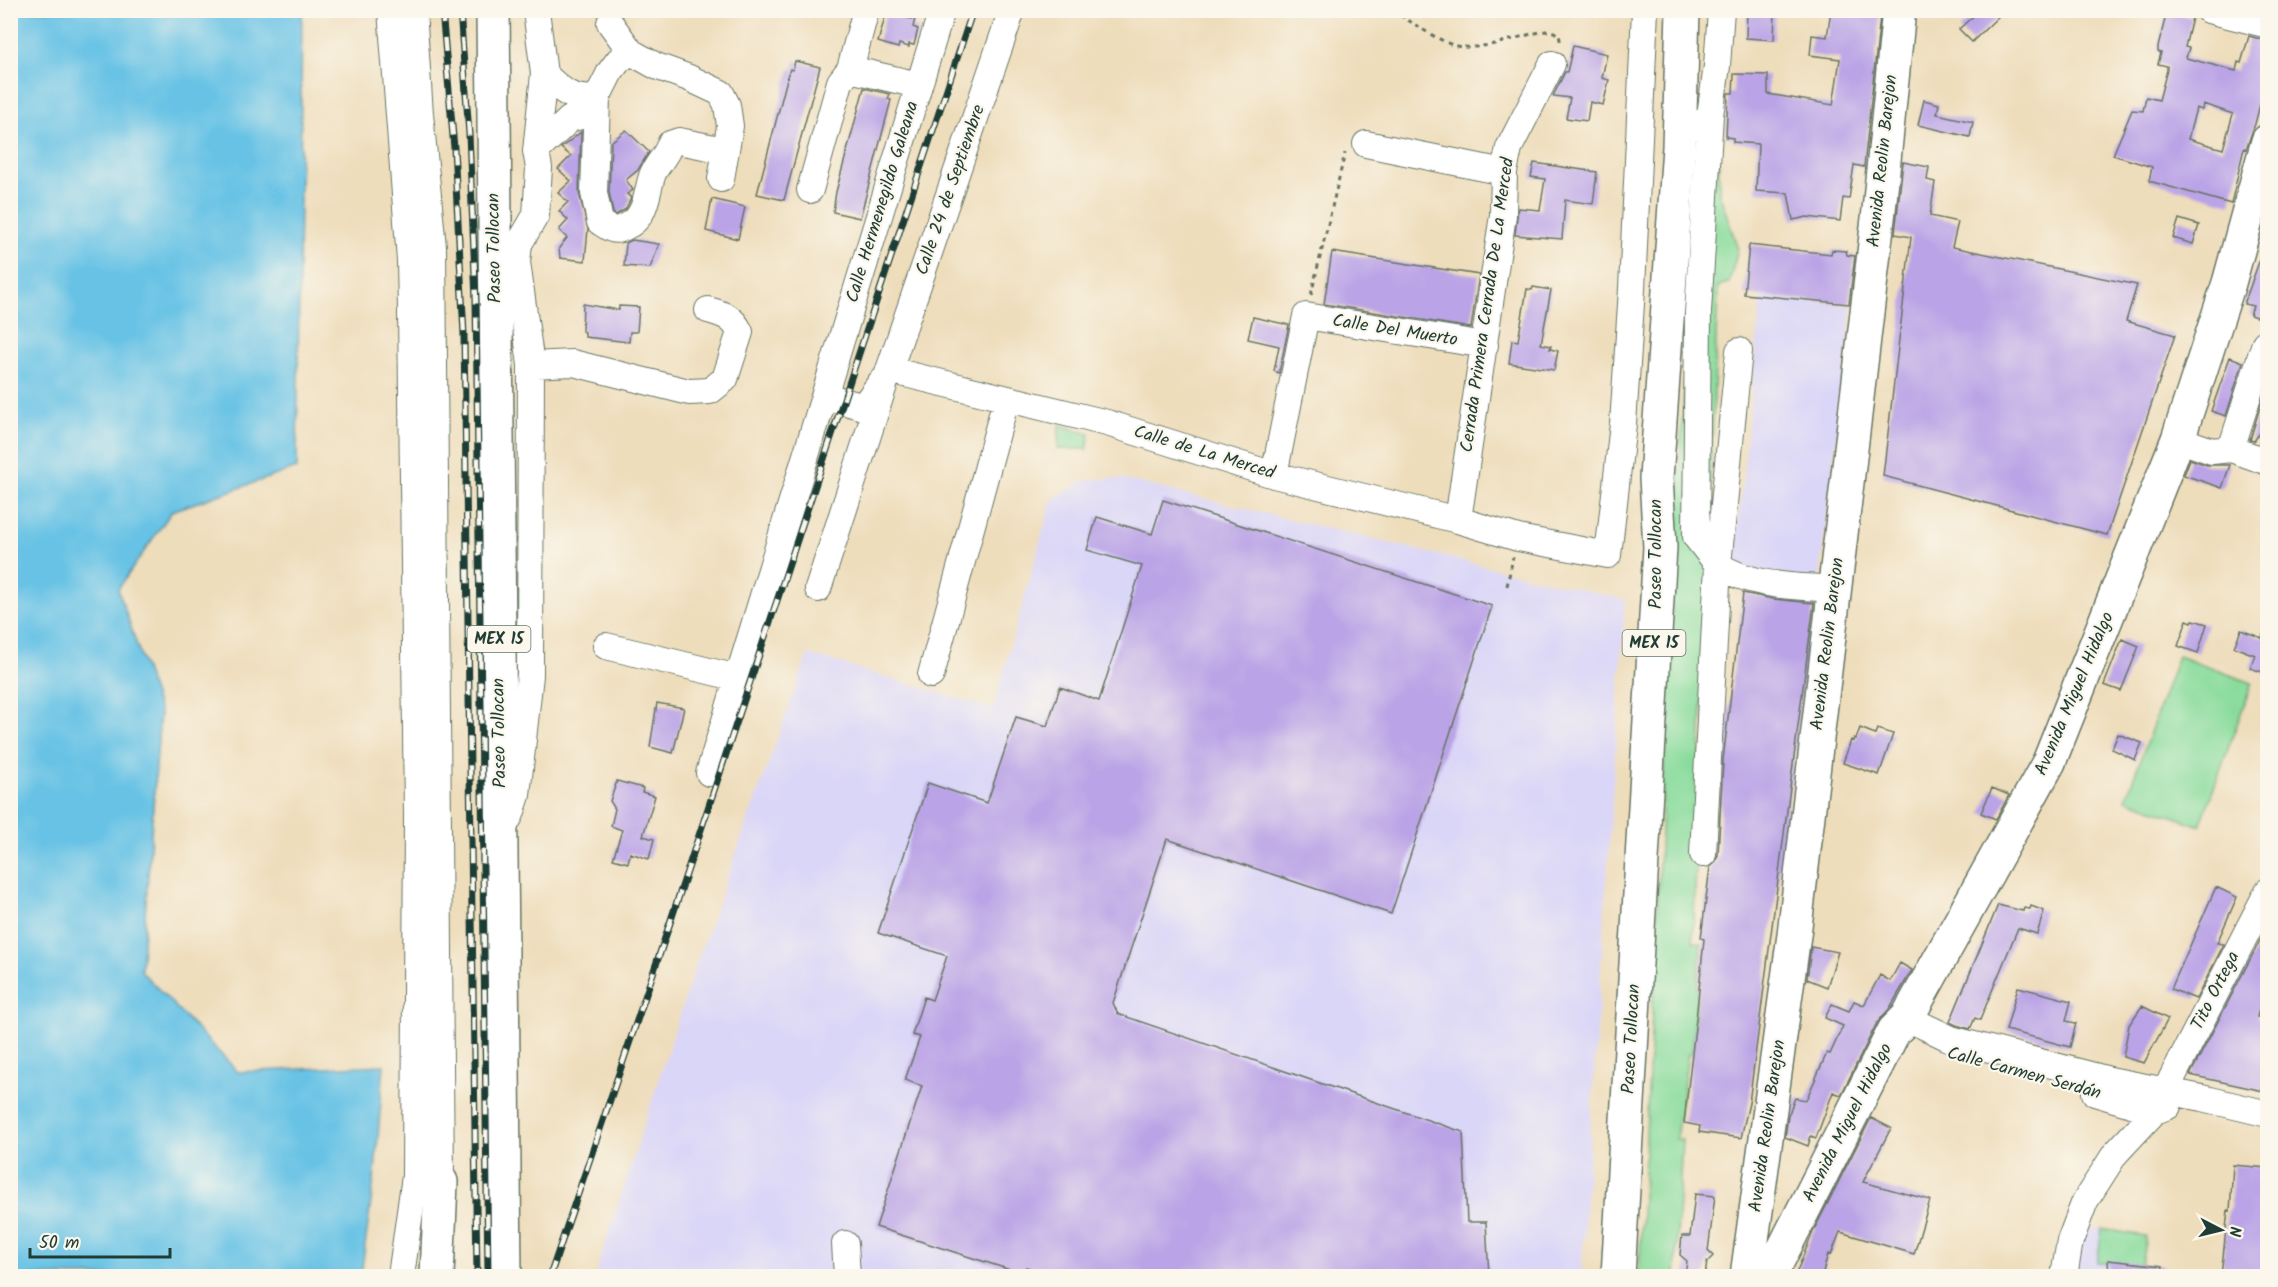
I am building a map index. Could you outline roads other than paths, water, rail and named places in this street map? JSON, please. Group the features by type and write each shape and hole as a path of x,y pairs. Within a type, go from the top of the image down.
{"main road":[{"name":"Paseo Tollocan","path":"493,10 506,1272"},
{"name":"Paseo Tollocan","path":"1618,1276 1660,547 1656,478 1679,147 1683,10"},
{"name":"Avenida Reolin Barejon","path":"1757,1276 1794,935 1879,210 1899,10"},
{"name":"Avenida Miguel Hidalgo","path":"1757,1276 2049,762 2178,439 2263,177 2268,141"},
{"path":"437,1276 441,1182"}],"street":[{"path":"391,10 410,260 417,816 415,1176 401,1276"},
{"path":"413,10 433,247 441,1182"},
{"path":"501,832 511,814 517,795 530,675 531,365 517,262 519,244 536,215 539,168 536,151 544,74 536,10"},
{"path":"810,190 840,82 850,69 866,10"},
{"name":"Calle Hermenegildo Galeana","path":"709,773 942,10"},
{"name":"Calle 24 de Septiembre","path":"818,589 889,370 1012,10"},
{"name":"Calle de La Merced","path":"889,370 1107,423 1274,475 1458,520 1518,538 1608,555 1623,424 1631,312 1645,10"},
{"path":"1721,10 1717,66 1710,115 1698,312 1696,537 1718,565 1730,573 1751,581 1834,589"},
{"path":"2208,10 2268,25"},
{"path":"610,23 631,52 656,66 721,93 727,105 730,126 724,150 721,179"},
{"path":"631,52 609,72 597,105 594,193 600,222 613,230 634,224 648,195 652,174 666,156 670,144 679,141 724,150"},
{"name":"Cerrada Primera Cerrada De La Merced","path":"1458,520 1503,215 1504,172 1509,148 1552,64"},
{"path":"850,69 918,85"},
{"path":"544,74 562,91 597,105"},
{"path":"536,151 570,119 597,105"},
{"path":"1679,147 1710,115"},
{"path":"1366,144 1504,172"},
{"path":"531,365 573,363 689,392 710,391 725,379 740,332 735,322 726,315 708,310"},
{"name":"Calle Del Muerto","path":"1274,475 1306,316 1485,345"},
{"path":"2231,449 2259,360 2265,343 2268,342"},
{"path":"1703,854 1718,565 1739,351"},
{"path":"825,393 833,398 863,407 889,370"},
{"path":"931,675 1006,400"},
{"path":"2178,439 2212,451 2231,449 2268,462"},
{"path":"606,646 738,678"},
{"name":"Tito Ortega","path":"2064,1276 2070,1241 2085,1201 2115,1154 2160,1101 2268,891"},
{"name":"Calle Carmen Serdán","path":"1901,1025 1949,1047 2110,1080 2160,1101 2202,1098 2268,1114"},
{"path":"845,1244 848,1276"}],"water":[{"path":"10,11 302,11 297,468 172,511 118,589 160,713 141,971 238,1072 384,1065 375,1172 361,1276 11,1276"}],"railway":[{"path":"442,10 454,148 464,334 477,1276"},
{"path":"460,10 469,134 476,300 488,1276"},
{"path":"550,1276 662,947 973,10"}]}
